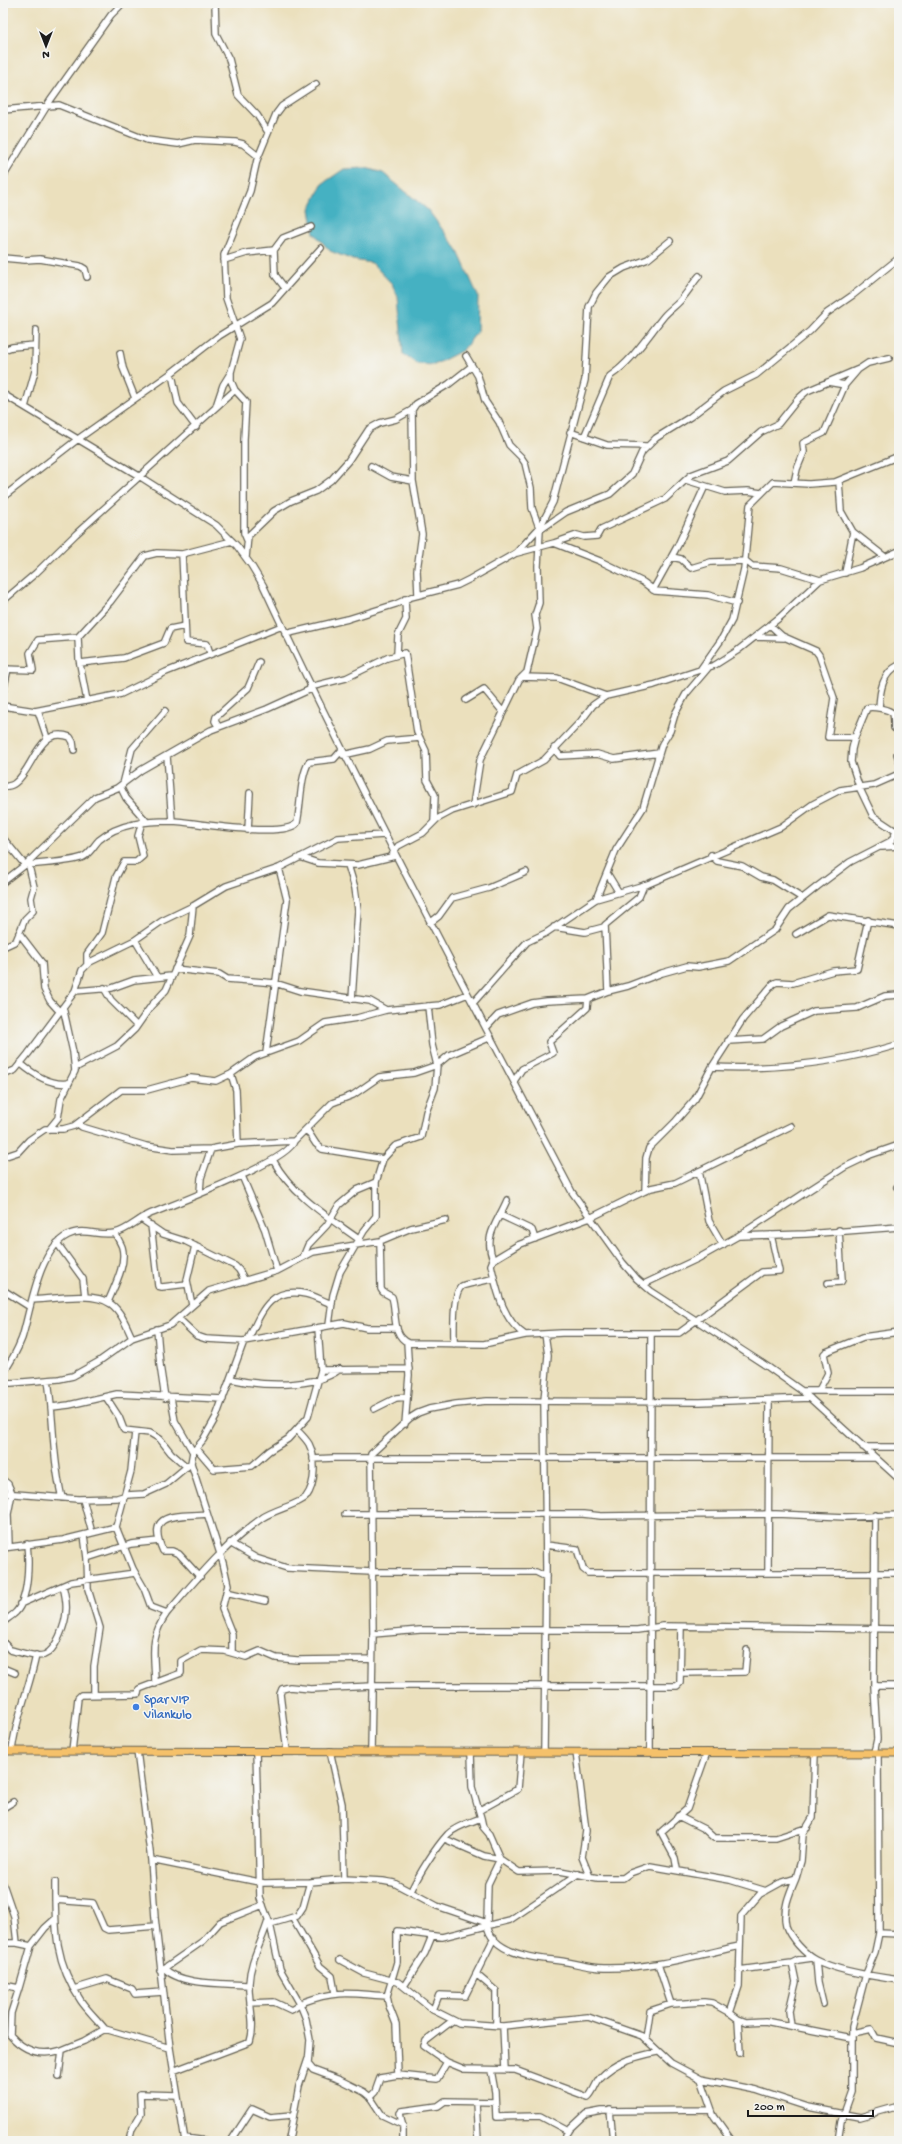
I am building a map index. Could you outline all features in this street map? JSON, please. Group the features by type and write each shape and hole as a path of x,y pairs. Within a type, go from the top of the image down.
{"main road":[{"path":"3,1751 899,1753"}],"street":[{"path":"3,177 6,167 48,104 111,15 123,3"},
{"path":"215,3 216,34 229,59 238,96 257,115 268,132"},
{"path":"216,406 223,385 231,372 240,341 226,298 225,251 250,191 258,156 276,114 282,106 316,84"},
{"path":"3,110 48,104 59,105 146,140 178,144 195,140 235,142 243,144 258,156"},
{"path":"285,288 275,275 274,250 284,238 311,227"},
{"path":"473,804 478,765 503,712 522,678 527,672 532,659 537,629 535,615 539,598 540,528 553,502 570,432 585,380 588,315 596,293 602,284 616,272 648,259 670,241"},
{"path":"3,497 78,439 170,374 219,336 272,302 321,248"},
{"path":"224,260 248,253 274,250"},
{"path":"3,258 25,260 40,259 80,266 85,269 87,277"},
{"path":"516,553 540,528 566,512 610,494 632,474 642,452 656,438 690,417 724,391 756,375 815,326 827,313 853,295 899,258"},
{"path":"584,437 610,376 618,372 632,358 665,314 684,296 689,287 699,276"},
{"path":"25,407 34,377 36,330"},
{"path":"3,350 12,347 35,345"},
{"path":"120,353 123,368 135,398"},
{"path":"466,356 480,380 485,401 499,422 509,445 525,463 532,488 532,508 540,528"},
{"path":"285,634 348,619 396,604 405,599 458,584 516,553 577,535 584,538 598,536 601,529 665,499 691,475 728,461 761,432 778,424 802,395 815,387 859,369 868,363 889,358"},
{"path":"247,540 274,511 291,501 316,491 331,480 348,461 369,429 380,423 396,419 412,410 416,404 449,384 472,366"},
{"path":"794,484 797,469 804,452 803,443 824,434 845,386 859,369"},
{"path":"231,372 231,382 235,390 246,402 244,439 244,533 247,540 246,558"},
{"path":"170,374 173,379 178,403 196,427"},
{"path":"828,382 845,386"},
{"path":"3,601 36,573 139,476 196,427 216,406 235,390"},
{"path":"3,394 139,476 216,526 246,558 263,585 342,753 384,835 572,1192 590,1218 623,1263 644,1284 802,1391 899,1480"},
{"path":"412,410 412,481 422,534 418,570 418,595"},
{"path":"570,432 607,445 647,446"},
{"path":"700,670 730,626 746,560 749,508 761,493 773,482 809,484 839,481 899,456"},
{"path":"371,466 391,477 412,481"},
{"path":"686,480 725,492 748,491 761,493"},
{"path":"839,481 841,511 853,532 885,556"},
{"path":"653,590 672,556 705,486"},
{"path":"845,573 853,532"},
{"path":"3,691 6,669 33,670 30,653 38,640 78,637 110,602 145,556 158,553 182,554 232,542"},
{"path":"554,543 600,561 642,582 658,592 708,594 737,602"},
{"path":"300,857 309,861 358,866 394,854 398,846 423,833 434,822 452,811 512,792 517,775 539,764 581,721 593,705 606,696 654,685 709,667 723,660 770,625 820,580 860,568 899,551"},
{"path":"182,554 186,643 207,644 210,653"},
{"path":"672,556 682,559 690,568 711,562 746,560 752,566 781,568 820,580"},
{"path":"397,654 398,635 406,619 405,599"},
{"path":"770,625 786,638 816,651 819,655 834,698 828,737 855,737"},
{"path":"80,663 124,658 164,643 170,629 186,626"},
{"path":"3,706 38,711 129,692 153,677 192,663 210,653 282,626"},
{"path":"78,637 80,663 88,701"},
{"path":"754,637 786,638"},
{"path":"3,882 27,864 90,801 121,785 141,770 167,756 187,742 218,726 266,709 311,688 346,678 403,652 406,654 418,732 426,751 427,780 435,794 434,822"},
{"path":"218,726 215,721 216,717 248,688 259,662"},
{"path":"879,708 881,686 889,671 899,665"},
{"path":"596,899 620,842 643,808 662,744 672,728 675,714 686,694 709,667"},
{"path":"522,678 557,678 606,696"},
{"path":"466,700 484,690 503,712"},
{"path":"486,1028 498,1016 532,1003 588,999 686,966 698,967 729,961 775,930 789,909 802,898 850,862 882,847 891,841 898,829 873,816 860,789 851,762 855,737 867,708 879,708 892,713 894,728 899,731"},
{"path":"38,711 47,738"},
{"path":"144,822 126,798 121,785 133,746 165,711"},
{"path":"3,787 15,783 47,738 56,734 70,737 73,742 74,750"},
{"path":"27,864 84,857 102,838 124,827 144,822 172,821 259,831 294,826 297,823 305,772 308,763 334,759 342,753 370,749 387,741 420,738"},
{"path":"554,748 560,756 597,754 610,759 636,758 659,753"},
{"path":"899,751 897,754 899,760"},
{"path":"167,756 172,821"},
{"path":"473,1003 527,942 554,927 596,899 618,891 644,885 711,855 781,827 827,796 844,790 860,789 899,774"},
{"path":"248,830 250,793"},
{"path":"87,964 87,954 102,933 116,877 124,862 136,862 143,856 138,836 144,822"},
{"path":"3,1075 11,1072 20,1063 62,1010 75,991 82,970 87,964 136,940 162,921 193,906 226,886 279,868 338,838 384,835"},
{"path":"3,838 27,864 34,887 31,898 34,909 25,919 16,941 3,947"},
{"path":"882,847 899,846"},
{"path":"711,855 717,860 742,866 761,877 773,880 802,898"},
{"path":"348,865 355,888 358,910 352,999"},
{"path":"266,1053 287,900 279,868"},
{"path":"430,923 439,916 452,898 489,888 526,872"},
{"path":"607,873 618,891"},
{"path":"554,927 585,932 604,927 640,897 644,885"},
{"path":"75,1068 117,1046 137,1026 153,1004 166,990 190,936 193,906"},
{"path":"796,934 828,914 899,926"},
{"path":"645,1191 646,1158 649,1148 675,1122 695,1098 728,1041 744,1019 775,982 793,983 833,971 857,969 868,920"},
{"path":"604,927 608,991"},
{"path":"19,933 42,963 44,989 50,1001 66,1014 75,1068 60,1105 58,1118 48,1129"},
{"path":"136,940 157,977"},
{"path":"175,969 219,974 227,979 275,983 300,991 370,1001 386,1010"},
{"path":"75,991 112,988 134,980 171,976"},
{"path":"104,988 111,1000 137,1026"},
{"path":"3,1157 16,1153 41,1131 48,1129 63,1129 78,1124 120,1090 147,1090 191,1078 216,1081 231,1074 249,1061 299,1041 325,1023 357,1018 386,1010 445,1004 468,994"},
{"path":"728,1041 763,1039 781,1026 814,1011 857,1008 885,996 899,995"},
{"path":"514,1081 522,1070 553,1053 549,1042 587,1008 588,999"},
{"path":"329,1325 332,1304 340,1272 376,1216 376,1182 383,1160 395,1146 421,1136 426,1112 435,1088 437,1065 432,1045 428,1006"},
{"path":"3,1373 16,1351 45,1264 57,1243 61,1239 76,1232 92,1231 109,1234 115,1233 141,1219 200,1192 242,1176 273,1160 292,1146 294,1141 332,1103 352,1095 380,1077 414,1073 437,1065 449,1055 491,1037"},
{"path":"712,1067 772,1066 822,1062 856,1057 897,1045"},
{"path":"20,1063 30,1071 57,1084 70,1083"},
{"path":"231,1074 236,1090 238,1144"},
{"path":"78,1124 82,1127 146,1146 173,1150 211,1149 238,1144 294,1141"},
{"path":"492,1260 513,1247 590,1218 655,1186 675,1183 791,1126"},
{"path":"306,1130 316,1144 322,1148 383,1160"},
{"path":"644,1284 738,1236 844,1166 870,1154 899,1145"},
{"path":"200,1192 201,1178 211,1149"},
{"path":"273,1160 280,1172 306,1200 360,1240"},
{"path":"698,1171 709,1221 724,1244"},
{"path":"242,1176 265,1230 277,1271"},
{"path":"302,1257 308,1245 331,1219 339,1205 352,1194 376,1182"},
{"path":"507,1200 488,1242 492,1260 491,1265 502,1306 514,1325 525,1335"},
{"path":"500,1215 532,1230 535,1239"},
{"path":"141,1219 163,1234 195,1246 237,1267 244,1281"},
{"path":"3,1381 11,1383 74,1376 98,1362 132,1338 179,1319 192,1305 212,1290 277,1271 302,1257 321,1250 356,1246 380,1241 411,1228 446,1220"},
{"path":"151,1225 158,1286 162,1287 187,1284"},
{"path":"738,1236 899,1227"},
{"path":"828,1283 841,1282 842,1280 840,1230"},
{"path":"108,1302 120,1272 123,1258 122,1247 115,1233"},
{"path":"380,1241 381,1290 392,1297 394,1319 402,1339 407,1342 484,1344 525,1335 621,1332 651,1334 679,1333 762,1272 779,1271 771,1235"},
{"path":"314,1238 321,1250"},
{"path":"57,1243 83,1279 85,1296"},
{"path":"192,1305 187,1284 187,1276 195,1246"},
{"path":"454,1344 454,1312 459,1289 463,1285 484,1282 494,1278"},
{"path":"3,1290 30,1307"},
{"path":"3,1493 83,1499 117,1498 144,1494 166,1484 189,1465 195,1450 212,1424 246,1340 263,1310 273,1298 289,1292 305,1294 332,1304"},
{"path":"32,1300 85,1296 108,1302 116,1309 132,1338"},
{"path":"179,1319 202,1338 246,1340 344,1323 367,1328 397,1328"},
{"path":"157,1329 160,1365 175,1420 195,1450 214,1469 248,1467 288,1439 310,1413 321,1370 318,1328"},
{"path":"819,1390 828,1373 824,1354 826,1352 863,1337 899,1332"},
{"path":"544,1752 546,1545 544,1401 548,1355 545,1334"},
{"path":"650,1752 651,1334"},
{"path":"405,1424 409,1370 407,1342"},
{"path":"230,1379 252,1384 319,1380 340,1369"},
{"path":"321,1370 409,1370"},
{"path":"48,1380 52,1407 53,1449 62,1498"},
{"path":"802,1391 899,1391"},
{"path":"52,1407 120,1394 168,1398 223,1399"},
{"path":"106,1397 119,1417 124,1430 150,1433 160,1439 171,1453 189,1465 221,1554 228,1585 222,1609 232,1634 232,1653"},
{"path":"374,1409 396,1398 407,1397"},
{"path":"371,1751 373,1634 370,1458 374,1450 410,1418 429,1409 456,1404 487,1401 769,1400 810,1398"},
{"path":"768,1573 769,1400"},
{"path":"155,1684 153,1642 155,1632 167,1613 221,1554 230,1542 274,1510 301,1501 306,1497 311,1485 313,1459 308,1444 296,1430"},
{"path":"135,1432 131,1471 116,1527 151,1607 167,1613"},
{"path":"863,1447 899,1447"},
{"path":"313,1459 876,1458"},
{"path":"3,1480 8,1484 12,1494 8,1514 6,1547 84,1535 116,1527"},
{"path":"83,1499 92,1533"},
{"path":"200,1577 179,1554 172,1551 163,1550 159,1540 158,1525 164,1518 207,1514"},
{"path":"345,1514 768,1514 846,1517 899,1515"},
{"path":"838,2141 844,2114 852,2091 851,2035 866,1974 875,1952 879,1933 877,1740 874,1686 875,1515"},
{"path":"84,1535 87,1558 87,1579 100,1628 94,1666 94,1694"},
{"path":"87,1558 124,1546 159,1540"},
{"path":"230,1542 256,1558 282,1567 372,1572 536,1572 546,1567"},
{"path":"3,1622 16,1612 20,1604 29,1566 27,1544"},
{"path":"546,1545 577,1549 583,1569 588,1572 899,1573"},
{"path":"536,1572 546,1577"},
{"path":"20,1604 63,1586 87,1579 135,1573"},
{"path":"3,1642 10,1650 36,1655 42,1655 49,1652 61,1633 66,1614 63,1586"},
{"path":"226,1592 266,1601"},
{"path":"373,1634 420,1630 638,1630 663,1626 874,1630 899,1629"},
{"path":"287,1751 280,1694 282,1689 290,1687 311,1690 372,1686 677,1686 680,1682 681,1673 681,1627"},
{"path":"72,1751 78,1698 81,1695 138,1694 140,1689 182,1673 181,1661 199,1650 232,1653 246,1657 263,1651 276,1658 297,1660 372,1659"},
{"path":"681,1673 745,1672 747,1650"},
{"path":"12,1751 13,1740 31,1680 36,1655"},
{"path":"3,1668 15,1674"},
{"path":"874,1686 899,1686"},
{"path":"137,1751 151,1860 163,1992 173,2071 185,2140 207,2141"},
{"path":"256,1751 260,1847 259,1880 263,1905 269,1922 280,1969 300,2004 309,2030 310,2040 308,2059 292,2115 289,2139"},
{"path":"330,1751 342,1804 344,1878"},
{"path":"471,1752 472,1787 480,1810 483,1827 489,1834 500,1859 488,1884 487,1924 494,1938 506,1949 529,1958 555,1960 603,1968 658,1964 739,1946"},
{"path":"480,1810 518,1789 521,1752"},
{"path":"576,1752 586,1831 582,1857 590,1877"},
{"path":"677,1869 675,1858 661,1832 687,1809 707,1752"},
{"path":"815,1753 813,1817 803,1834 801,1861 786,1910 787,1927 800,1946 814,1959 823,2004"},
{"path":"3,1808 13,1802"},
{"path":"678,1816 704,1829 714,1838 776,1838 807,1828"},
{"path":"411,1891 422,1871 444,1839 453,1830 481,1818"},
{"path":"444,1839 484,1856 500,1859 518,1872 560,1871 590,1877 623,1878 630,1872 650,1866 677,1869 730,1880 766,1891"},
{"path":"151,1860 278,1884 344,1878 394,1883 437,1906 487,1924"},
{"path":"398,2075 396,2024 387,1996 398,1953 397,1932 442,1937 514,1918 578,1874"},
{"path":"730,2012 739,1986 741,1916 756,1898 766,1891 796,1878"},
{"path":"55,1882 55,1919 62,1966 84,2004 105,2029 170,2048"},
{"path":"269,1922 293,1919 299,1914 303,1907 310,1882"},
{"path":"3,1884 14,1916 17,1944"},
{"path":"55,1900 93,1903 106,1930 156,1926"},
{"path":"162,1969 203,1941 220,1922 263,1905"},
{"path":"55,1919 45,1928 31,1946 11,2012 10,2035 17,2043 32,2052 50,2054 84,2041 105,2029"},
{"path":"293,1919 320,1966 332,1976 335,1993"},
{"path":"173,2071 250,2042 252,2032 249,1985 250,1966 269,1922"},
{"path":"879,1933 899,1934"},
{"path":"404,1986 425,1953 432,1936"},
{"path":"433,2010 438,1995 464,1996 494,1938"},
{"path":"3,1943 31,1946"},
{"path":"739,1970 792,1963 798,1960 814,1959 866,1974 899,1980"},
{"path":"340,1960 364,1973 392,1979 404,1986 433,2010 452,2021 503,2026 584,2017 646,2038 657,2052 671,2063 701,2079 756,2090 802,2106 860,2117 899,2106"},
{"path":"791,2026 789,2012 796,1982 792,1963"},
{"path":"658,1964 671,2004"},
{"path":"162,1969 187,1980 249,1985"},
{"path":"476,1974 496,1991 496,2026"},
{"path":"74,1989 107,1979 132,1989 135,1994 163,1992"},
{"path":"3,1985 19,1988"},
{"path":"250,2003 274,2002 289,2010 300,2004 335,1993 352,1992 387,1996"},
{"path":"646,2038 650,2011 671,2004 712,2003 730,2012 738,2019 746,2022 765,2021 851,2035 871,2029 876,2038 899,2043"},
{"path":"738,2019 740,2053"},
{"path":"452,2021 426,2041 424,2046 447,2062 461,2068 518,2071 588,2097 601,2077 616,2064 628,2059 657,2052"},
{"path":"503,2026 505,2070"},
{"path":"59,2076 62,2050"},
{"path":"308,2059 308,2064 313,2070 348,2083 370,2097 382,2115 402,2123"},
{"path":"370,2097 375,2092 380,2078 398,2075 437,2080 447,2062"},
{"path":"491,2070 496,2117 540,2116 569,2131"},
{"path":"701,2079 711,2110 730,2140"},
{"path":"128,2141 132,2129 141,2114 140,2094 177,2095"},
{"path":"404,2141 404,2128 400,2113 402,2111 438,2106 442,2102 450,2100 495,2102"},
{"path":"476,2102 478,2141"},
{"path":"232,2141 252,2109 270,2117 292,2115"},
{"path":"565,2141 566,2135 569,2131 586,2114 610,2110 711,2110"},
{"path":"610,2110 613,2141"}],"water":[{"path":"366,168 383,173 428,210 457,249 478,296 477,332 463,350 434,365 417,364 403,354 398,297 392,284 372,263 353,260 330,251 314,233 310,209 322,184 344,169"}],"place":[{"name":"Spar VIP Vilankulo","path":"136,1707"}]}
